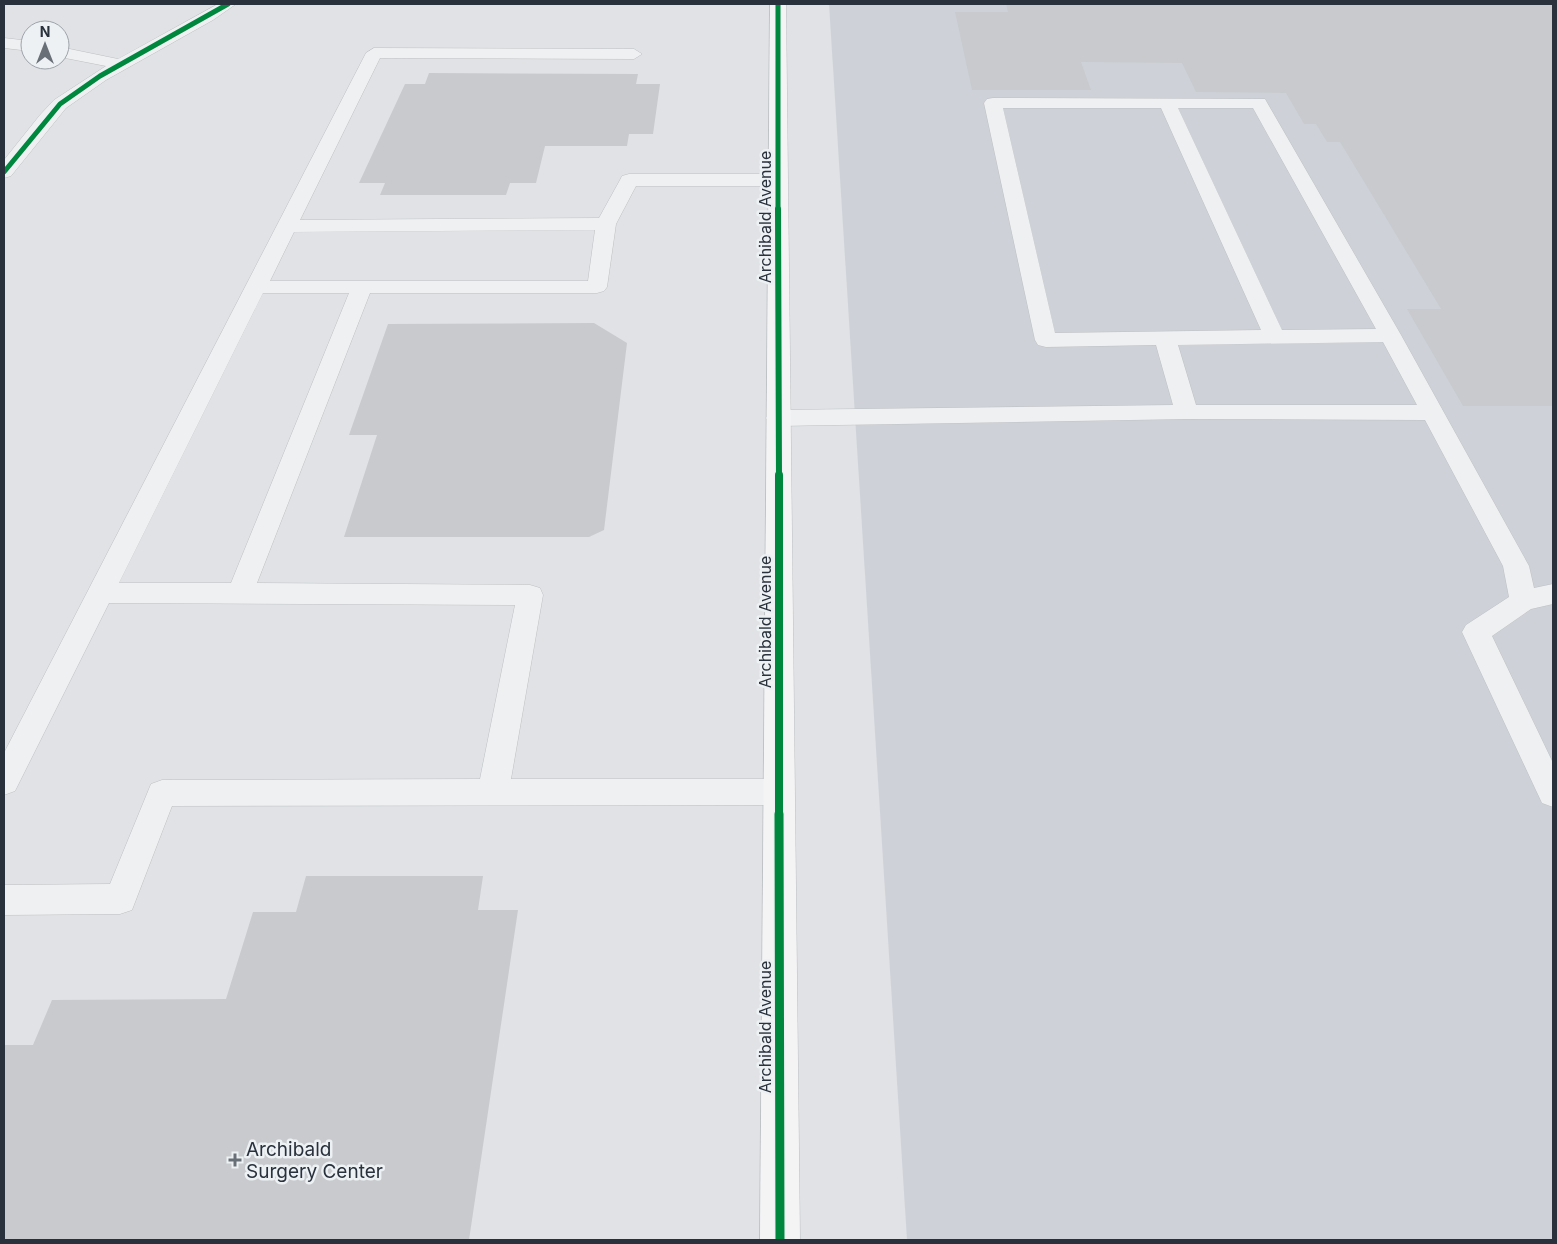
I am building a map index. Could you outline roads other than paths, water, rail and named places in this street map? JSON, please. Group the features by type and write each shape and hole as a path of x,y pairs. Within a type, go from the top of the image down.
{"main road":[{"name":"Archibald Avenue","path":"778,4 780,1240"}],"street":[{"path":"4,172 59,105 120,64 194,26 228,4"},
{"path":"4,43 20,45"},
{"path":"4,782 256,287 289,226 374,53 634,54"},
{"path":"70,54 120,64"},
{"path":"1390,334 1046,340 993,103 1259,104 1390,334 1516,566 1523,601"},
{"path":"1167,104 1274,336"},
{"path":"256,287 597,287 606,224 629,180 778,180"},
{"path":"289,226 606,224"},
{"path":"240,593 362,287"},
{"path":"1165,339 1187,412"},
{"path":"778,418 1187,412 1432,413"},
{"path":"101,593 530,594 493,793"},
{"path":"1553,594 1523,601 1476,632 1553,794"},
{"path":"4,900 120,899 162,793 778,792"}],"place":[{"name":"Archibald Surgery Center","path":"235,1160"}]}
